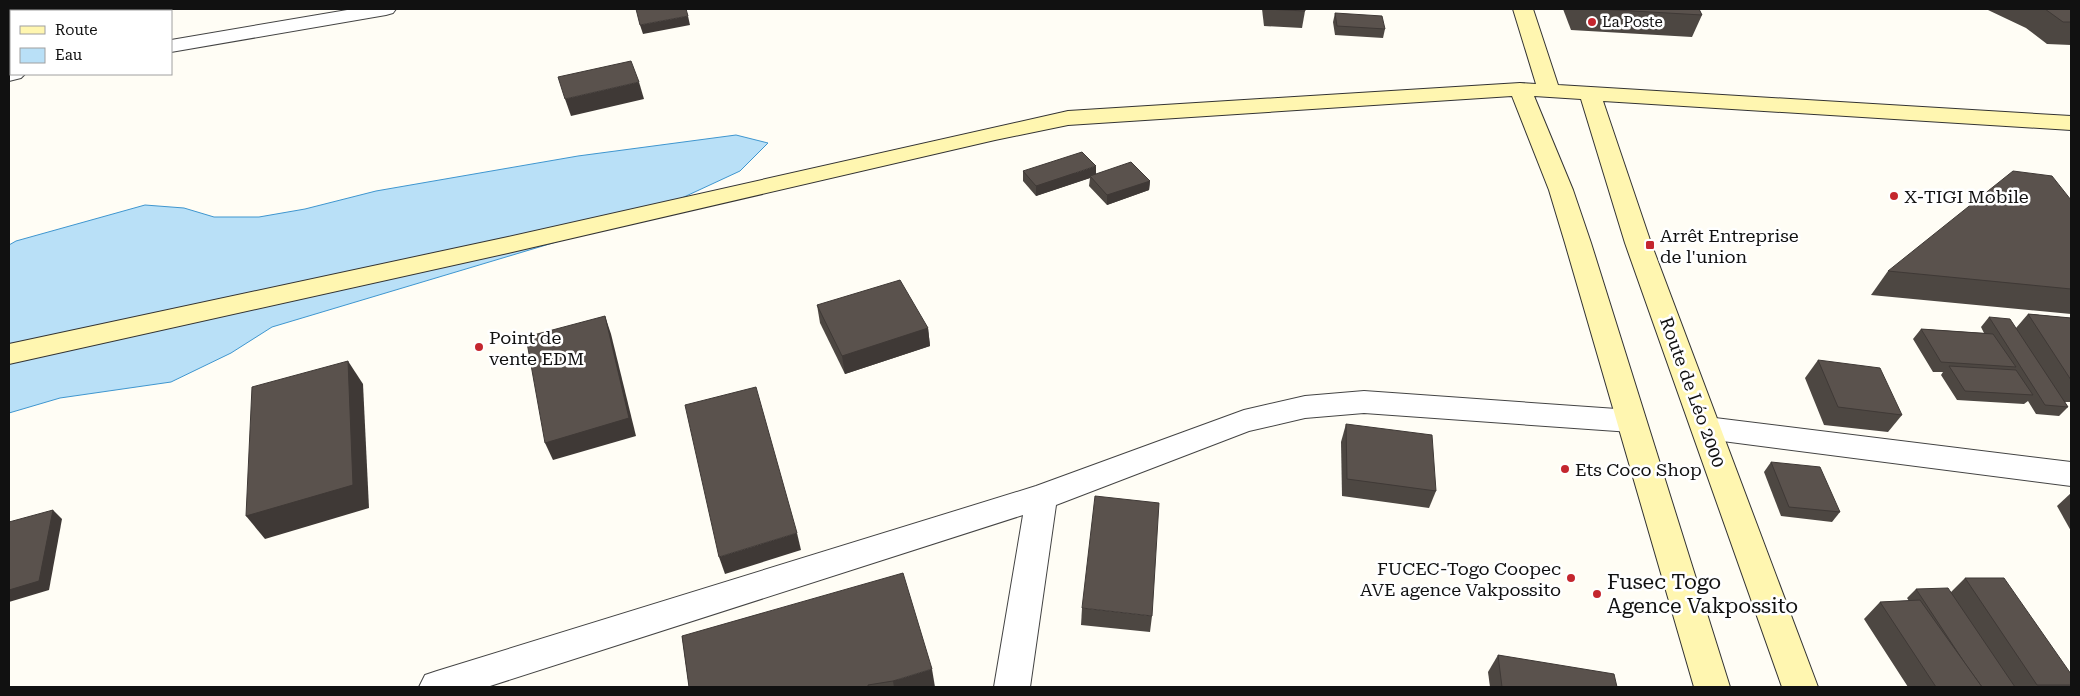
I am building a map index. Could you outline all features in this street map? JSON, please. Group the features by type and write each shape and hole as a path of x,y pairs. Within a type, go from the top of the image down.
{"street":[{"path":"172,46 386,9"},
{"path":"1523,9 1549,91"},
{"path":"1520,89 1561,190 1712,687"},
{"path":"9,354 508,245 995,133 1068,118 1520,89 2071,123"},
{"name":"Route de Léo 2000","path":"1590,94 1638,243 1800,687"},
{"path":"437,687 1042,497 1244,421 1305,407 1364,402 1631,421"},
{"path":"1707,428 2071,474"},
{"path":"1012,687 1042,497"}],"water":[{"path":"736,135 768,143 740,171 643,216 272,327 231,353 171,382 60,398 9,413 9,245 16,241 145,205 184,208 214,217 259,217 305,209 376,191 578,156"}],"building":[{"path":"115,9 149,9 140,10"},
{"path":"636,9 686,9 688,16 640,25"},
{"path":"1266,9 1305,9 1305,11"},
{"path":"1598,9 1699,9 1702,15"},
{"path":"2045,9 2071,9 2071,22 2063,22"},
{"path":"1335,13 1382,16 1385,29 1337,26"},
{"path":"631,61 639,82 565,99 558,77"},
{"path":"1082,152 1096,166 1036,186 1023,171"},
{"path":"1131,162 1150,181 1107,195 1090,176"},
{"path":"2013,171 2052,176 2071,200 2071,289 1888,271"},
{"path":"900,280 928,328 842,356 817,305"},
{"path":"2028,314 2071,318 2071,380"},
{"path":"605,316 629,418 545,443 526,337"},
{"path":"1989,317 2010,319 2068,407 2045,405"},
{"path":"1921,329 1993,334 2016,367 1941,362"},
{"path":"1818,360 1880,368 1902,415 1838,407"},
{"path":"348,361 353,485 246,516 252,387"},
{"path":"1949,366 2016,370 2033,395 1965,391"},
{"path":"756,387 797,533 719,557 685,405"},
{"path":"1346,424 1432,435 1436,491 1347,479"},
{"path":"1771,462 1820,467 1840,512 1789,507"},
{"path":"1095,496 1159,503 1152,616 1082,608"},
{"path":"53,510 39,581 9,590 9,522"},
{"path":"903,573 932,669 893,681 868,685 868,687 689,687 682,636"},
{"path":"1965,578 2004,578 2071,674 2071,685 2037,685"},
{"path":"1948,588 2015,687 1982,687 1916,589"},
{"path":"1920,600 1982,687 1936,687 1880,602"},
{"path":"1498,655 1614,674 1617,687 1502,687"}],"place":[{"name":"La Poste","path":"1592,22"},
{"name":"X-TIGI Mobile","path":"1894,196"},
{"name":"Arrêt Entreprise de l'union","path":"1650,245"},
{"name":"Point de vente EDM","path":"479,347"},
{"name":"Ets Coco Shop","path":"1565,469"},
{"name":"FUCEC-Togo Coopec AVE agence Vakpossito","path":"1571,578"},
{"name":"Fusec Togo Agence Vakpossito","path":"1597,594"}]}
